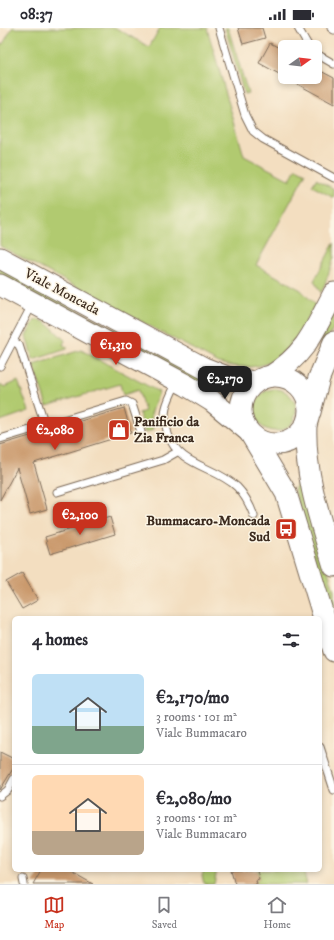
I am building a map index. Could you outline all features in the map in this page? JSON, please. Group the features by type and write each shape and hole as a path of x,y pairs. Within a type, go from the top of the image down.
{"main road":[{"name":"Viale Moncada","path":"0,258 204,368 232,379 263,379"},
{"path":"0,286 197,391 212,401 249,433 268,444 277,444 294,439 307,421 319,378 332,345"},
{"path":"334,293 312,335 297,356 263,379 244,395 240,412 249,433 286,493 334,651"},
{"path":"312,335 313,344 317,349 326,350 332,345"},
{"path":"197,391 207,385 208,380 204,368"},
{"path":"263,379 289,379 303,390 308,403 306,447 309,480 334,566"},
{"path":"286,493 288,481 294,475 304,476 309,480"}],"lane":[{"path":"219,28 245,115 253,131 263,139 334,178"},
{"path":"298,28 305,40"},
{"path":"322,57 334,64"},
{"path":"0,366 33,303"},
{"path":"13,340 19,345 45,425"},
{"path":"178,380 164,409 164,418 170,440 177,452 226,478 236,486 244,495 254,516"},
{"path":"0,439 129,401 132,404 140,432"},
{"path":"57,492 163,460 177,452"},
{"path":"322,753 334,790"},
{"path":"0,796 8,790 12,783"}],"green space":[{"path":"12,28 116,28 149,47 160,28 207,28 244,156 290,180 296,168 306,173 256,265 301,290 315,305 298,335 289,347 279,356 268,363 254,366 238,367 219,363 0,246 0,44 3,44"},
{"path":"225,28 228,28 248,93 244,94"},
{"path":"316,179 334,189 334,198 312,186"},
{"path":"334,243 334,257 321,293 314,281"},
{"path":"0,267 202,377 203,381 200,384 0,277"},
{"path":"334,310 334,327 325,343 321,344 319,341"},
{"path":"35,320 43,321 51,327 65,340 63,345 67,347 67,349 33,360 26,336"},
{"path":"81,350 159,392 151,414 153,430 145,433 139,413 145,411 138,390 123,395 120,384 47,406 33,365"},
{"path":"18,381 29,411 0,421 0,384 5,387"},
{"path":"271,389 279,389 287,392 293,398 296,410 293,422 287,428 279,431 271,431 263,428 257,422 254,414 254,406 257,398 263,392"},
{"path":"298,483 302,484 303,487 334,591 334,623 294,489"},
{"path":"203,872 217,872 214,884 204,884 202,875"},
{"path":"257,872 304,872 307,884 257,884 256,880 259,879"}],"building":[{"path":"238,28 262,28 265,38 243,44"},
{"path":"270,43 278,47 278,73 259,63"},
{"path":"322,72 334,78 334,104 297,84 322,84"},
{"path":"124,408 131,433 34,463 47,509 30,514 17,468 0,500 0,445"},
{"path":"110,517 115,534 50,554 45,537"},
{"path":"22,573 38,600 22,609 6,582"},
{"path":"0,752 12,758 12,770 0,790"},
{"path":"40,872 72,872 93,884 33,884"},
{"path":"232,872 257,872 259,879 256,880 257,884 235,884"}],"place":[{"name":"Panificio da Zia Franca","path":"119,430"},
{"name":"Bummacaro-Moncada Sud","path":"286,529"}]}
